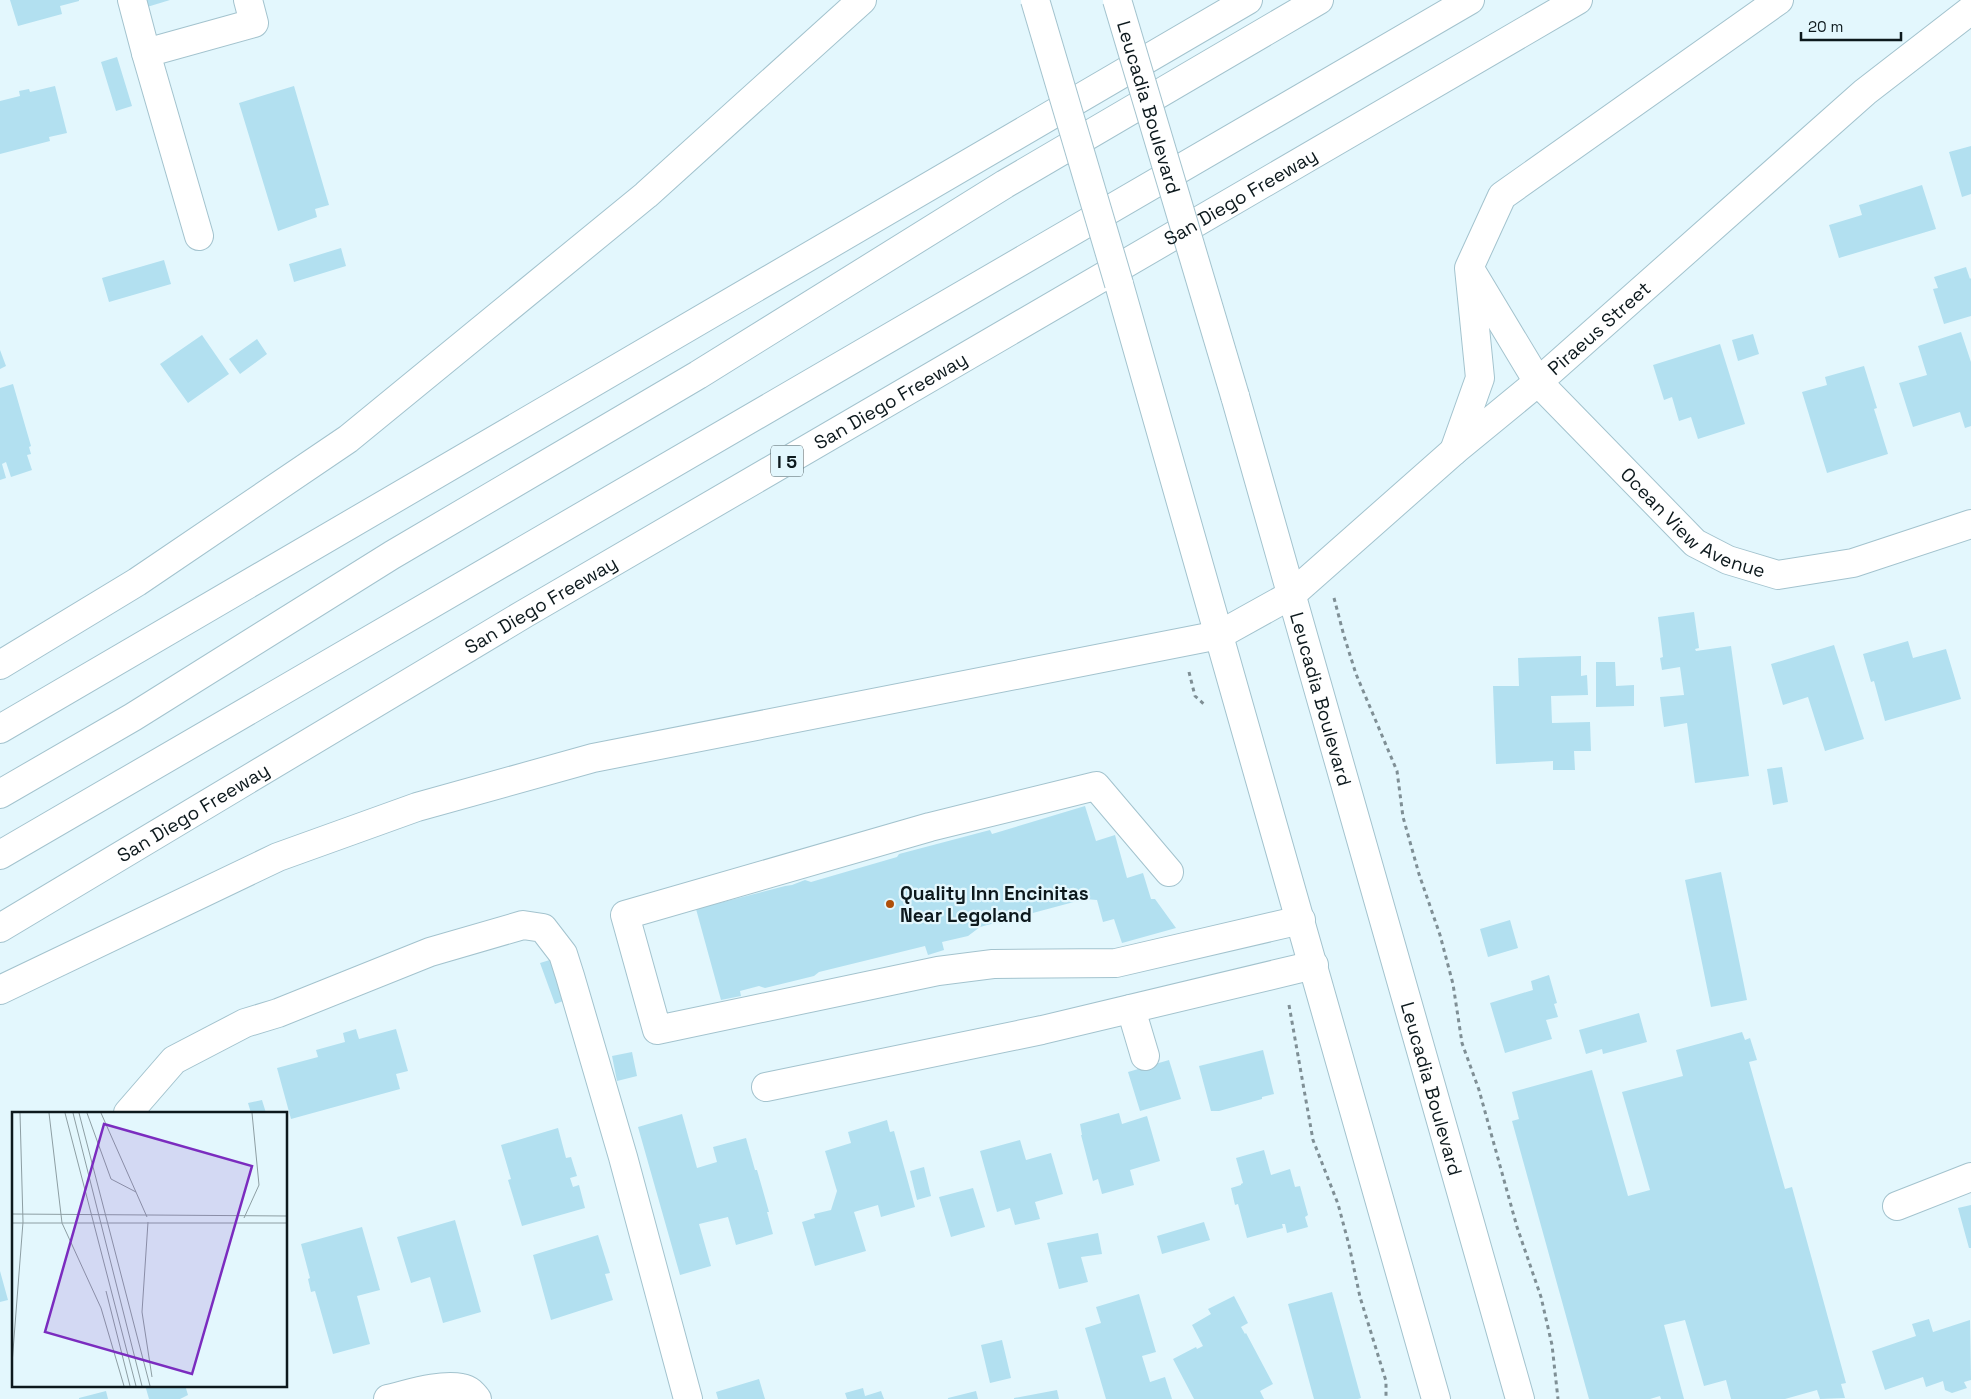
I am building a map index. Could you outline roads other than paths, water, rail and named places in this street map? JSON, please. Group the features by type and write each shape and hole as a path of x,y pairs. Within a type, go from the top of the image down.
{"main road":[{"path":"132,0 199,236"},
{"path":"146,54 254,22 248,0"},
{"path":"0,665 137,582 348,439 646,195 862,0"},
{"path":"1035,0 1157,416 1436,1399"},
{"name":"Leucadia Boulevard","path":"1117,0 1235,396 1520,1399"},
{"path":"0,729 1248,0"},
{"path":"0,794 133,717 392,555 698,375 1005,184 1319,0"},
{"path":"0,855 1470,0"},
{"name":"San Diego Freeway","path":"0,928 524,614 1578,0"},
{"path":"1454,451 1480,378 1469,268 1502,196 1779,0"},
{"name":"Piraeus Street","path":"0,990 278,857 417,807 593,758 1219,635 1291,595 1454,451 1538,382 1865,92 1971,10"},
{"name":"Ocean View Avenue","path":"1469,268 1538,382 1695,543 1728,560 1778,576 1853,563 1971,524"},
{"path":"1169,872 1096,786 930,828 624,915 657,1030 938,971 993,964 1116,963 1300,920"},
{"path":"129,1112 174,1060 245,1023 278,1013 430,952 523,926 543,928 554,940 566,961 605,1094 688,1399"},
{"path":"766,1087 1042,1030 1314,965"},
{"path":"1131,1009 1145,1056"},
{"path":"1896,1206 1971,1178"},
{"path":"388,1399 437,1388 462,1388 471,1392 478,1399"}],"place":[{"name":"Quality Inn Encinitas Near Legoland","path":"890,904"}]}
